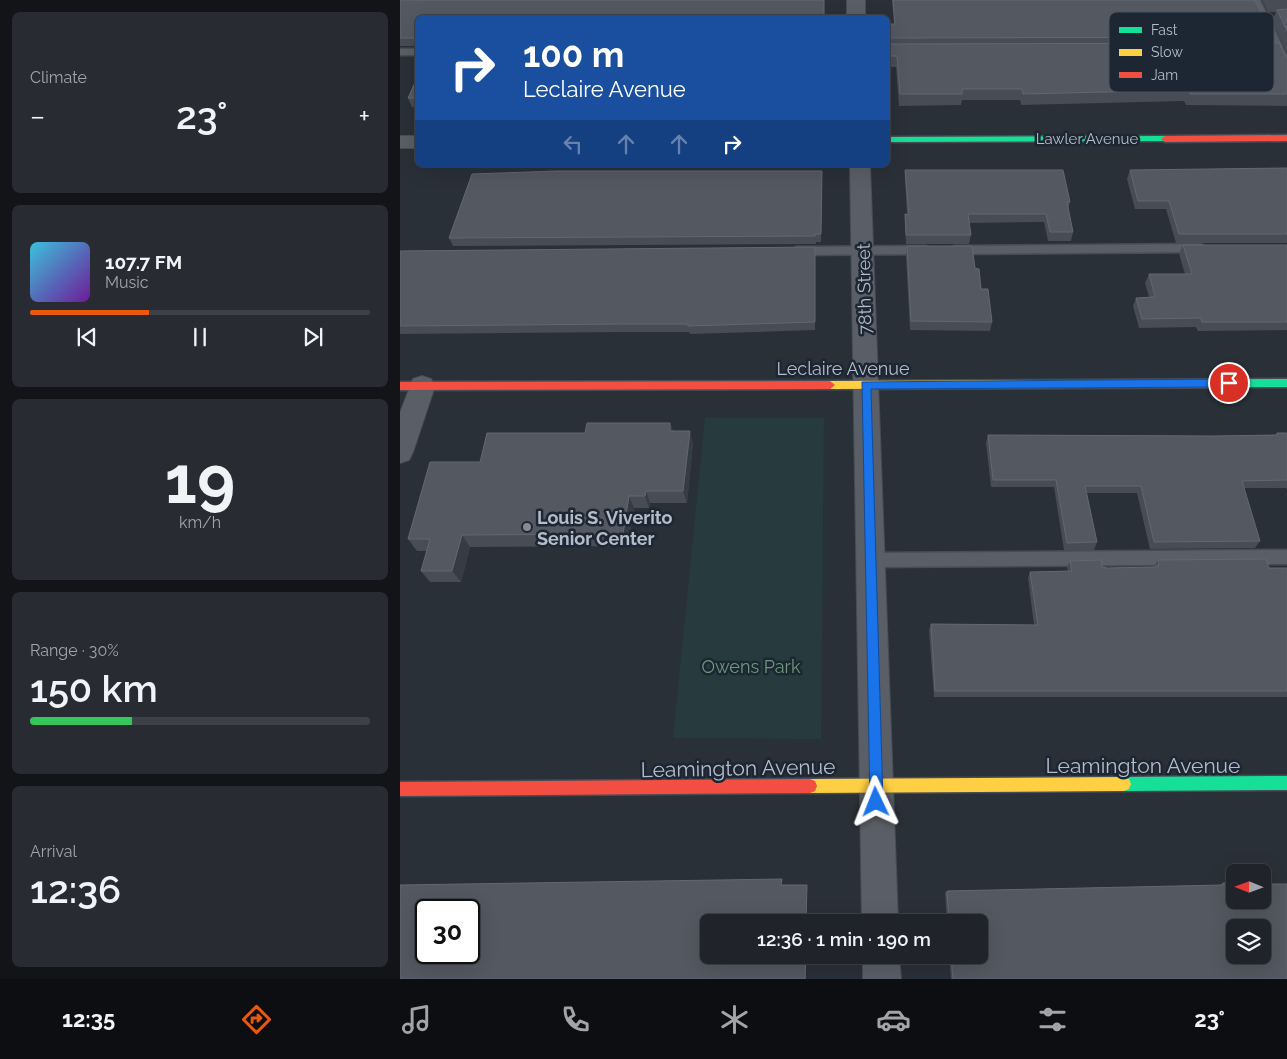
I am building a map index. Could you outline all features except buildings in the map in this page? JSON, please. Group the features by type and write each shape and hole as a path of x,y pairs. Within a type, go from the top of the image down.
{"street":[{"path":"856,0 856,15"},
{"name":"Lawler Avenue","path":"890,140 1287,138"},
{"path":"400,142 415,142"},
{"name":"78th Street","path":"860,167 880,914"},
{"name":"Leclaire Avenue","path":"411,386 1287,383"},
{"path":"400,452 411,386"},
{"name":"Leamington Avenue","path":"400,789 1287,783"},
{"path":"881,964 882,979"}],"lane":[{"path":"1255,0 1261,12"},
{"path":"1274,16 1279,16"},
{"path":"1274,50 1287,67"},
{"path":"400,52 415,52"},
{"path":"782,250 1218,248"},
{"path":"870,560 1287,557"}],"green space":[{"name":"Owens Park","path":"705,418 824,418 821,739 673,738"}],"traffic: fast":[{"path":"890,140 1165,139"},
{"path":"1083,384 1287,383"},
{"path":"1124,784 1287,783"}],"traffic: slow":[{"path":"830,385 1083,384"},
{"path":"810,786 1124,784"}],"traffic: jam":[{"path":"1165,139 1287,138"},
{"path":"400,386 830,385"},
{"path":"400,789 810,786"}],"place":[{"name":"Louis S. Viverito Senior Center","path":"527,527"}],"route":[{"path":"876,802 866,385 1229,383"}]}
